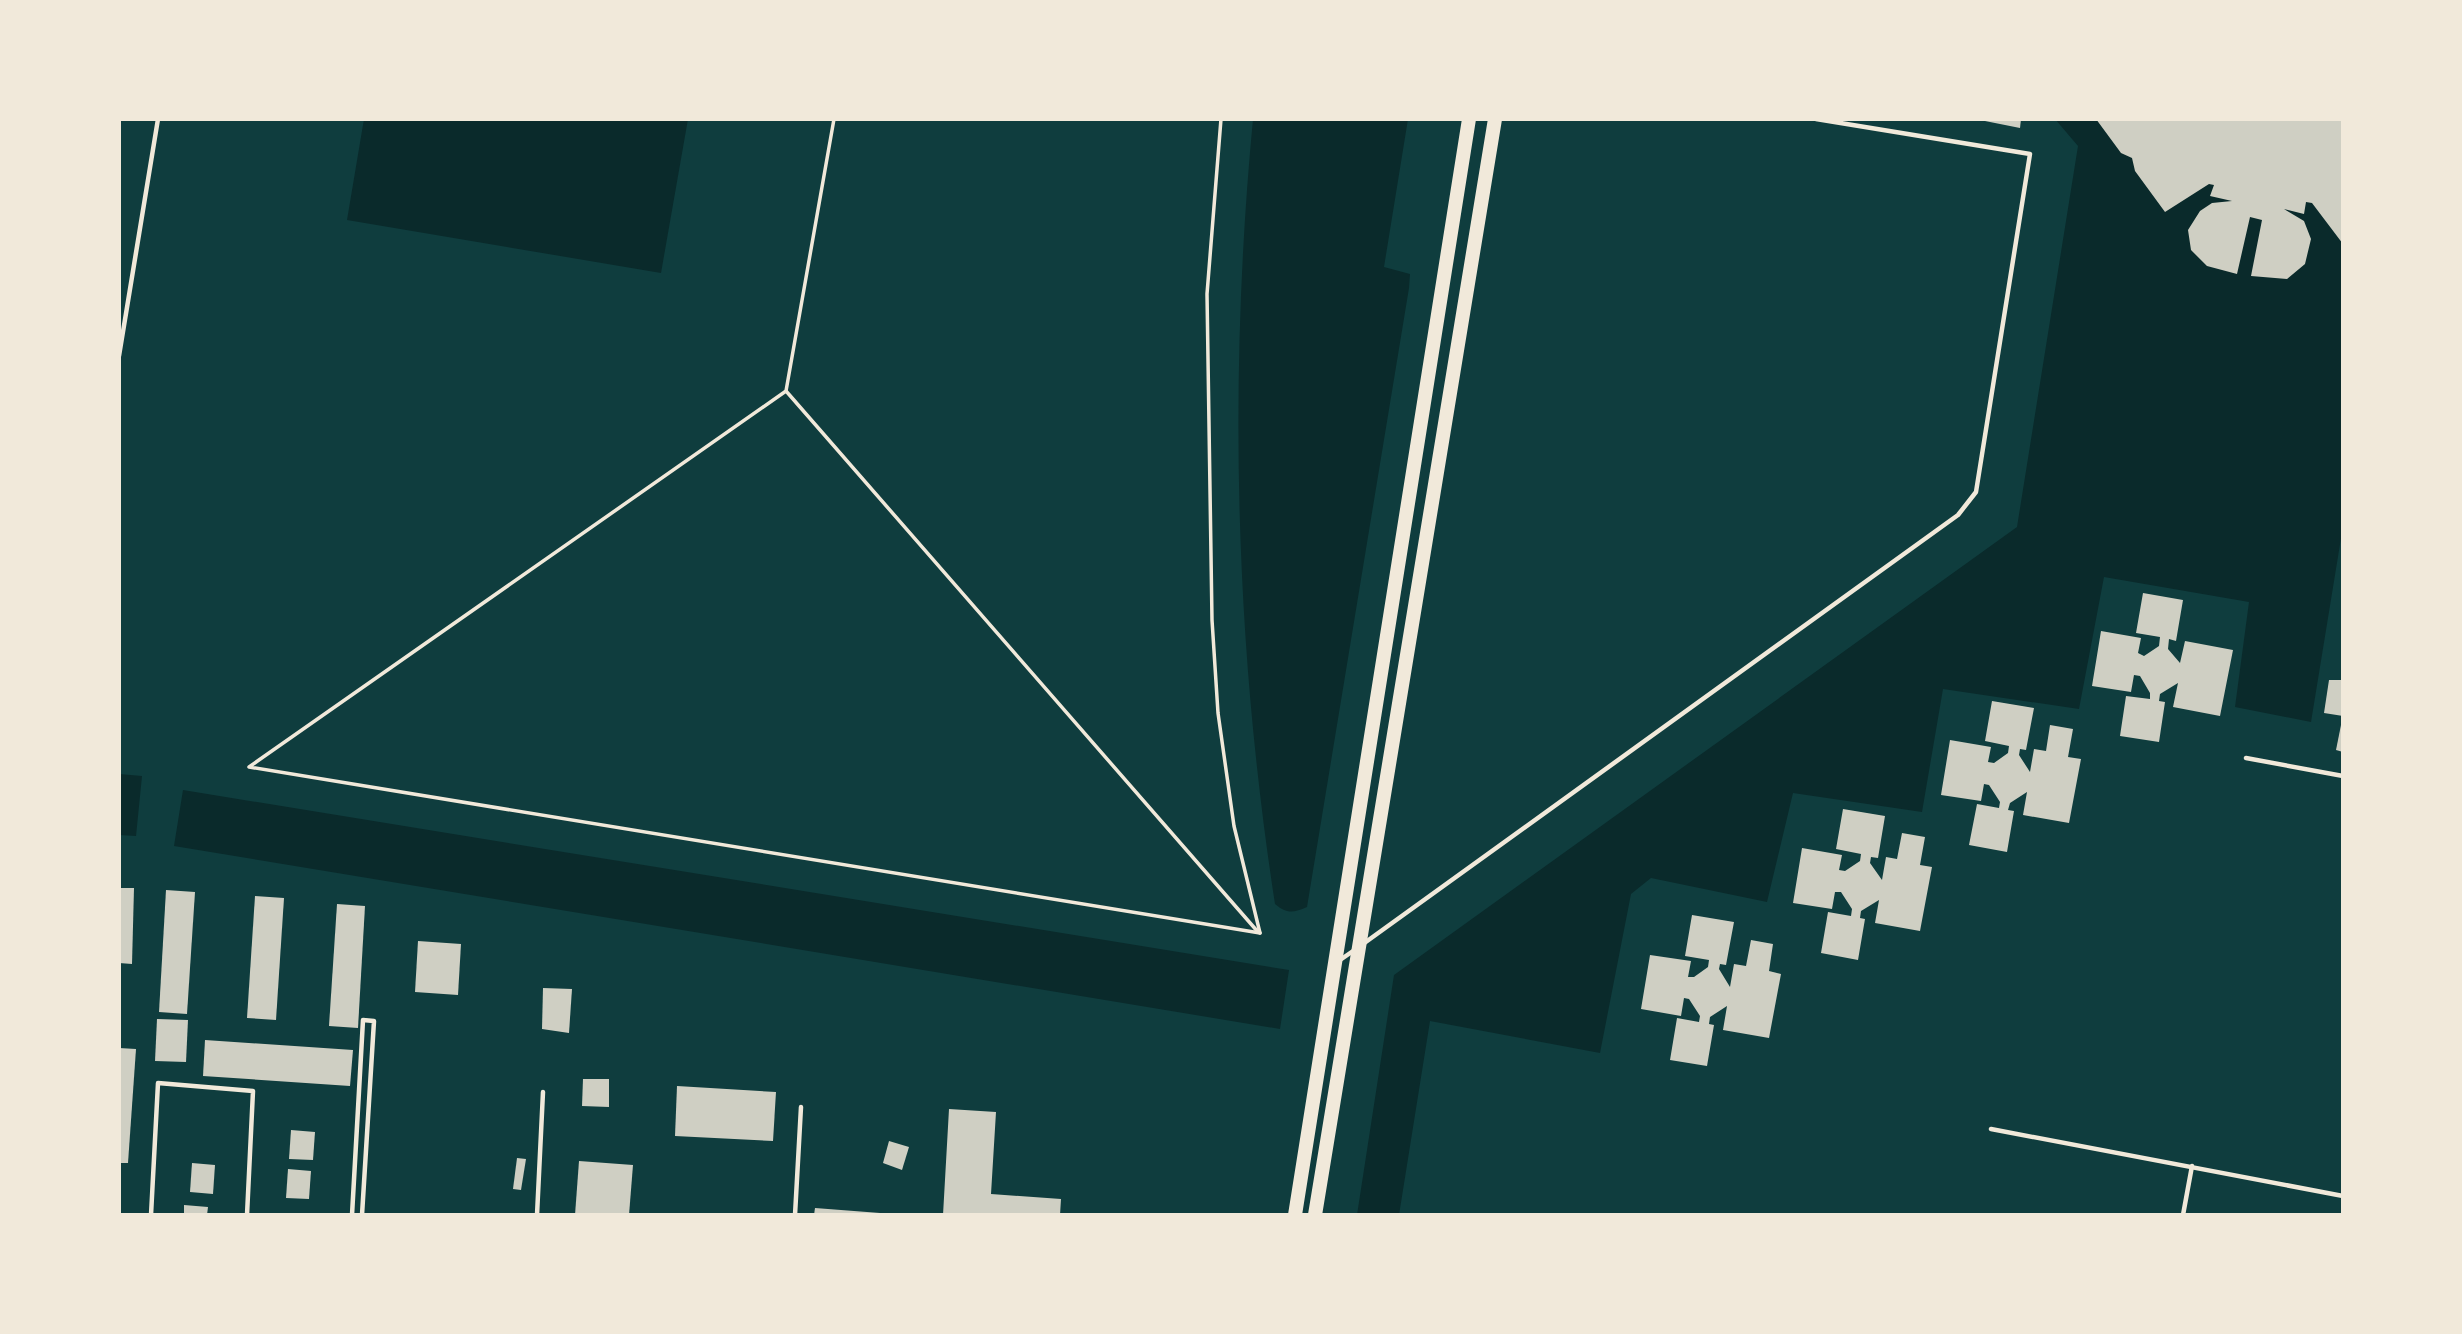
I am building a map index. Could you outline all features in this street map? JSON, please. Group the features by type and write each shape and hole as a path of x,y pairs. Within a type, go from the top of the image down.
{"main road":[{"path":"1294,1215 1469,119"},
{"path":"1315,1215 1495,119"}],"lane":[{"path":"119,356 158,119"},
{"path":"1336,962 1958,515 1976,492 2030,154 1816,119"},
{"path":"2246,758 2343,776"},
{"path":"352,1215 363,1020 374,1021 362,1215"},
{"path":"151,1215 158,1083 253,1091 247,1215"},
{"path":"537,1215 543,1092"},
{"path":"795,1215 801,1107"},
{"path":"1991,1129 2343,1196"},
{"path":"2183,1215 2192,1166"}],"path":[{"path":"834,119 786,391 249,767 1259,933"},
{"path":"1221,119 1207,294 1212,620 1218,713 1233,814 1259,933"},
{"path":"786,391 1259,933"}],"water":[{"path":"364,119 688,119 661,273 347,220"},
{"path":"1253,119 1408,119 1384,267 1410,274 1409,288 1307,907 1294,911 1283,910 1275,904 1251,709 1244,611 1238,414 1240,315"},
{"path":"2055,119 2343,119 2343,526 2311,722 2235,707 2249,602 2104,577 2079,709 1943,689 1922,812 1793,793 1767,902 1651,878 1631,894 1600,1053 1430,1021 1399,1215 1357,1215 1394,975 2017,527 2078,146"},
{"path":"119,774 142,776 136,836 119,835"},
{"path":"183,790 1289,970 1280,1029 174,846"}],"building":[{"path":"1975,119 2021,119 2020,128"},
{"path":"2096,119 2343,119 2343,244 2312,203 2306,202 2304,214 2284,209 2304,221 2311,239 2305,264 2287,279 2251,276 2262,220 2250,217 2237,274 2207,266 2191,250 2188,230 2200,211 2212,203 2232,201 2210,196 2214,185 2209,184 2165,212 2135,171 2132,158 2121,153"},
{"path":"2143,593 2183,600 2176,641 2169,639 2168,649 2180,663 2185,641 2233,650 2220,716 2173,707 2178,683 2160,694 2159,701 2165,702 2159,742 2120,736 2126,696 2150,699 2150,693 2140,676 2134,675 2131,692 2092,686 2101,631 2141,638 2138,653 2144,656 2159,646 2160,637 2136,633"},
{"path":"2329,680 2343,680 2343,716 2324,713"},
{"path":"1992,701 2034,708 2026,750 2020,749 2019,755 2030,772 2034,749 2046,751 2050,725 2073,729 2068,757 2081,759 2069,823 2023,815 2027,792 2010,803 2008,810 2014,811 2007,852 1969,845 1977,804 1999,808 2000,802 1989,785 1984,784 1981,801 1941,795 1950,740 1991,747 1988,762 1994,763 2008,753 2009,746 1985,741"},
{"path":"2343,720 2343,752 2336,750"},
{"path":"1843,809 1885,816 1878,858 1871,857 1870,863 1882,880 1886,857 1897,859 1902,833 1925,837 1920,865 1932,867 1920,931 1875,923 1879,900 1861,911 1860,918 1865,919 1858,960 1821,953 1828,912 1851,916 1852,909 1841,892 1835,892 1832,909 1793,903 1802,848 1842,855 1839,870 1845,871 1860,861 1861,854 1836,849"},
{"path":"119,888 134,888 132,964 119,963"},
{"path":"166,890 195,892 187,1014 159,1012"},
{"path":"255,896 284,898 276,1020 247,1018"},
{"path":"337,904 365,906 358,1028 329,1026"},
{"path":"1692,915 1734,922 1726,965 1720,964 1719,969 1730,987 1734,964 1746,966 1751,940 1773,944 1769,971 1781,974 1769,1038 1723,1030 1727,1006 1710,1017 1709,1024 1714,1025 1707,1066 1670,1060 1677,1018 1699,1022 1700,1016 1689,999 1684,998 1681,1016 1641,1009 1650,955 1691,961 1688,977 1694,977 1708,967 1709,960 1685,956"},
{"path":"418,941 461,944 458,995 415,992"},
{"path":"543,988 572,989 569,1033 542,1029"},
{"path":"157,1019 188,1020 186,1062 155,1061"},
{"path":"205,1040 353,1050 350,1086 203,1076"},
{"path":"119,1048 136,1049 128,1163 119,1163"},
{"path":"583,1079 609,1079 609,1107 582,1106"},
{"path":"677,1086 776,1092 773,1141 675,1136"},
{"path":"949,1109 996,1112 991,1194 1061,1199 1060,1215 943,1215"},
{"path":"291,1130 315,1132 313,1160 289,1159"},
{"path":"889,1141 909,1147 902,1170 883,1163"},
{"path":"517,1158 526,1159 521,1190 513,1189"},
{"path":"579,1161 633,1165 629,1215 575,1215"},
{"path":"192,1163 215,1165 213,1194 190,1192"},
{"path":"288,1169 311,1171 309,1199 286,1198"},
{"path":"184,1205 208,1207 207,1215 184,1215"},
{"path":"815,1208 880,1213 814,1215"}]}
